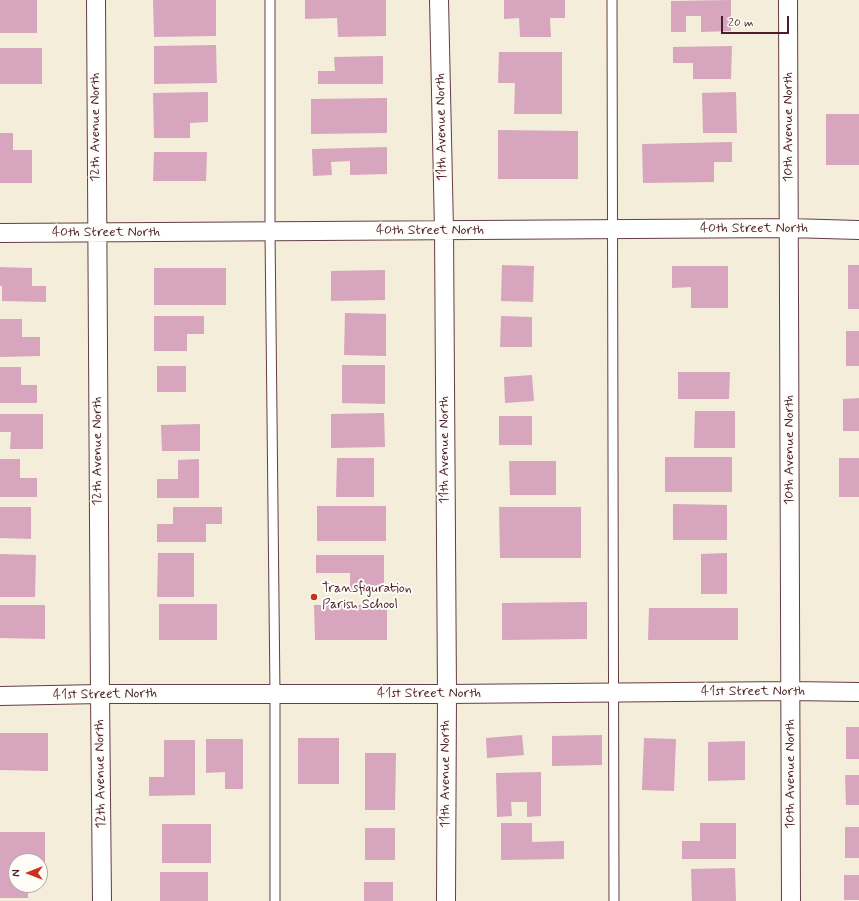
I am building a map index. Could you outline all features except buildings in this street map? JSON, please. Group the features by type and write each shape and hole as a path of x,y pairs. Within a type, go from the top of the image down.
{"street":[{"name":"12th Avenue North","path":"96,0 96,233 102,901"},
{"name":"11th Avenue North","path":"439,0 444,230 447,694 446,901"},
{"name":"10th Avenue North","path":"788,0 791,901"},
{"name":"40th Street North","path":"0,233 789,228 859,230"},
{"name":"41st Street North","path":"0,696 100,694 859,692"}],"lane":[{"path":"270,0 270,232 275,694 275,901"},
{"path":"612,0 614,901"}],"place":[{"name":"Transfiguration Parish School","path":"314,597"}]}
